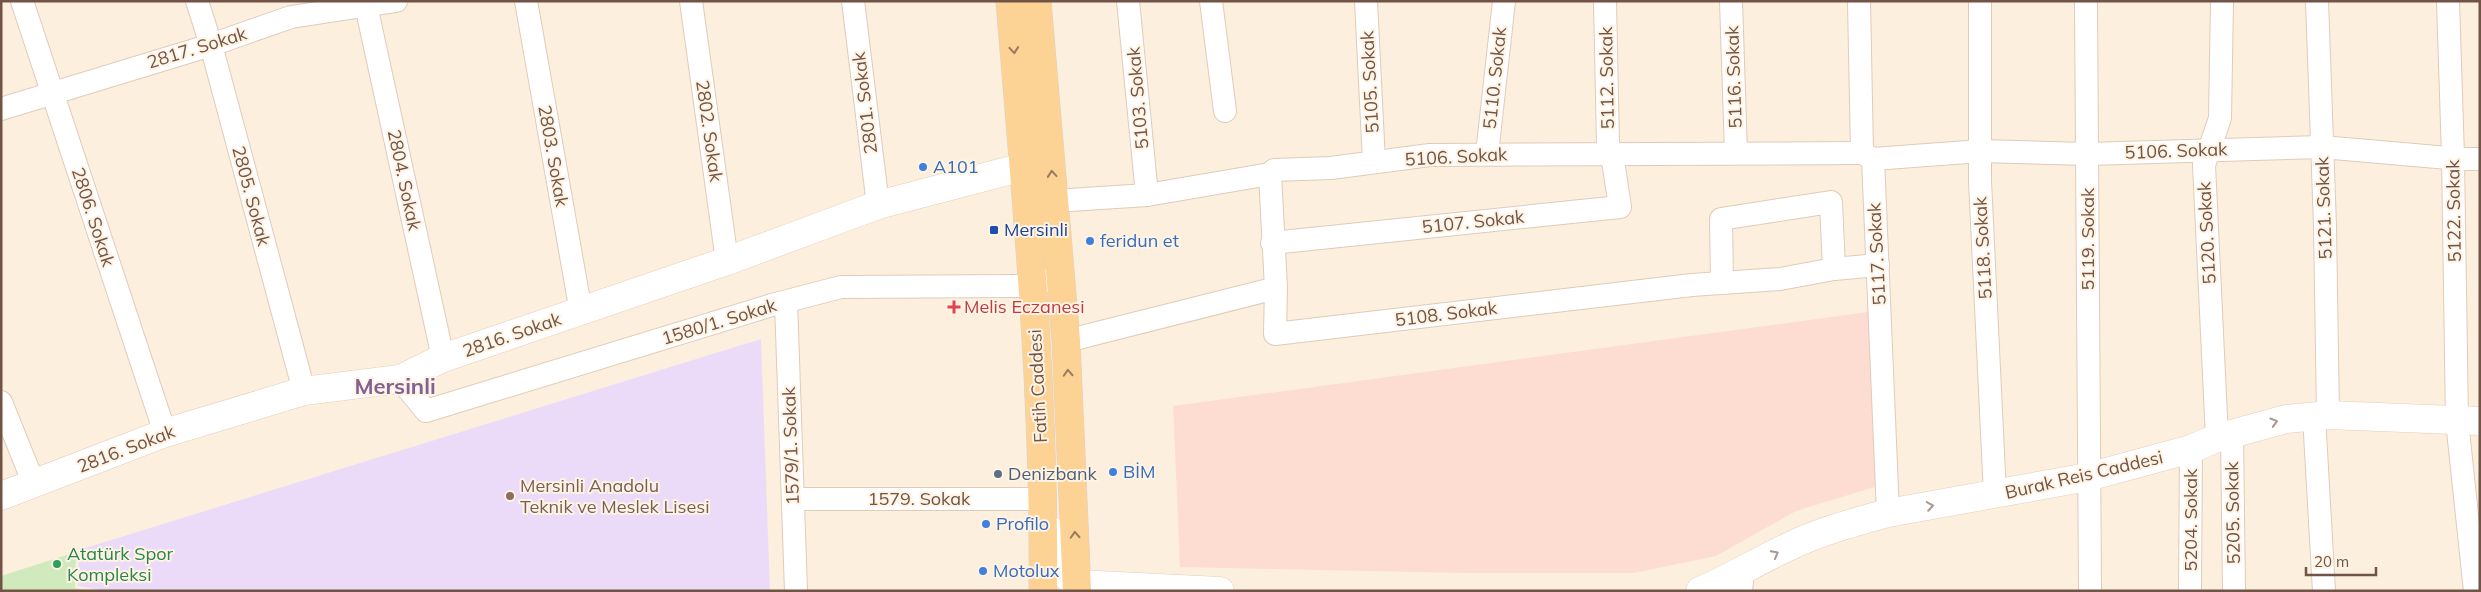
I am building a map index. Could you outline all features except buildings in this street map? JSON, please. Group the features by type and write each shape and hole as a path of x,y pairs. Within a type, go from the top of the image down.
{"main road":[{"name":"Fatih Caddesi","path":"1010,1 1033,286 1044,499 1043,591"},
{"path":"1037,1 1066,341 1077,587"}],"street":[{"name":"2806. Sokak","path":"22,1 165,433"},
{"name":"2805. Sokak","path":"197,1 211,45 304,391"},
{"name":"2817. Sokak","path":"1,109 211,45 291,17 366,4 396,1"},
{"name":"2803. Sokak","path":"526,1 581,312"},
{"name":"2802. Sokak","path":"691,1 727,260"},
{"name":"2801. Sokak","path":"853,1 878,205"},
{"name":"5103. Sokak","path":"1128,1 1147,196"},
{"path":"1210,1 1225,112"},
{"name":"5105. Sokak","path":"1366,1 1374,162"},
{"name":"5110. Sokak","path":"1487,154 1504,1"},
{"name":"5112. Sokak","path":"1605,1 1608,144 1612,154"},
{"name":"5116. Sokak","path":"1731,1 1736,153"},
{"name":"5117. Sokak","path":"1859,1 1868,156 1878,265 1888,513"},
{"name":"5118. Sokak","path":"1980,1 1980,181 1995,495"},
{"name":"5119. Sokak","path":"2086,1 2090,591"},
{"name":"5120. Sokak","path":"2222,1 2220,118 2204,165 2224,436"},
{"name":"5121. Sokak","path":"2317,1 2322,148 2321,415 2324,591"},
{"name":"5122. Sokak","path":"2448,1 2453,157 2468,421 2475,591"},
{"name":"2804. Sokak","path":"366,4 443,358"},
{"name":"5106. Sokak","path":"1054,200 1147,196 1270,174 1274,170 1331,168 1430,155 1736,153 1868,156 1981,151 2088,154 2209,149 2322,148 2480,159"},
{"name":"5107. Sokak","path":"1272,243 1620,207 1612,154"},
{"name":"2816. Sokak","path":"1,496 165,433 304,391 400,379 443,358 581,312 878,205 1023,167"},
{"path":"1066,341 1276,288 1272,243 1270,174"},
{"path":"1722,283 1721,220 1831,202 1834,269"},
{"name":"5108. Sokak","path":"1276,288 1275,334 1722,283 1780,279 1834,269 1878,265"},
{"name":"1580/1. Sokak","path":"400,379 426,411 841,287 1033,286 1059,275"},
{"name":"1579/1. Sokak","path":"786,302 796,591"},
{"path":"1,402 34,484"},
{"name":"Burak Reis Caddesi","path":"1700,591 1742,581 1815,535 1888,513 2088,477 2191,450 2224,436 2286,419 2321,415 2468,421"},
{"name":"5205. Sokak","path":"2224,436 2234,591"},
{"name":"5204. Sokak","path":"2190,591 2191,450"},
{"name":"1579. Sokak","path":"793,499 1044,499"},
{"path":"1044,499 1054,562 1077,587 1220,591"}],"shaded area":[{"path":"1868,312 1878,486 1796,511 1716,556 1634,573 1465,573 1180,567 1173,406"},
{"name":"Mersinli Anadolu Teknik ve Meslek Lisesi","path":"761,339 770,591 106,591 78,586 79,550"}],"green space":[{"name":"Atatürk Spor Kompleksi","path":"76,552 75,588 88,591 1,591 1,576"}],"place":[{"name":"A101","path":"923,167"},
{"name":"Mersinli","path":"994,230"},
{"name":"feridun et","path":"1090,241"},
{"name":"Melis Eczanesi","path":"954,307"},
{"name":"BİM","path":"1113,472"},
{"name":"Denizbank","path":"998,474"},
{"name":"Mersinli Anadolu Teknik ve Meslek Lisesi","path":"510,496"},
{"name":"Profilo","path":"986,524"},
{"name":"Atatürk Spor Kompleksi","path":"57,564"},
{"name":"Motolux","path":"983,571"}],"district":[{"name":"Mersinli","path":"395,386"}]}
